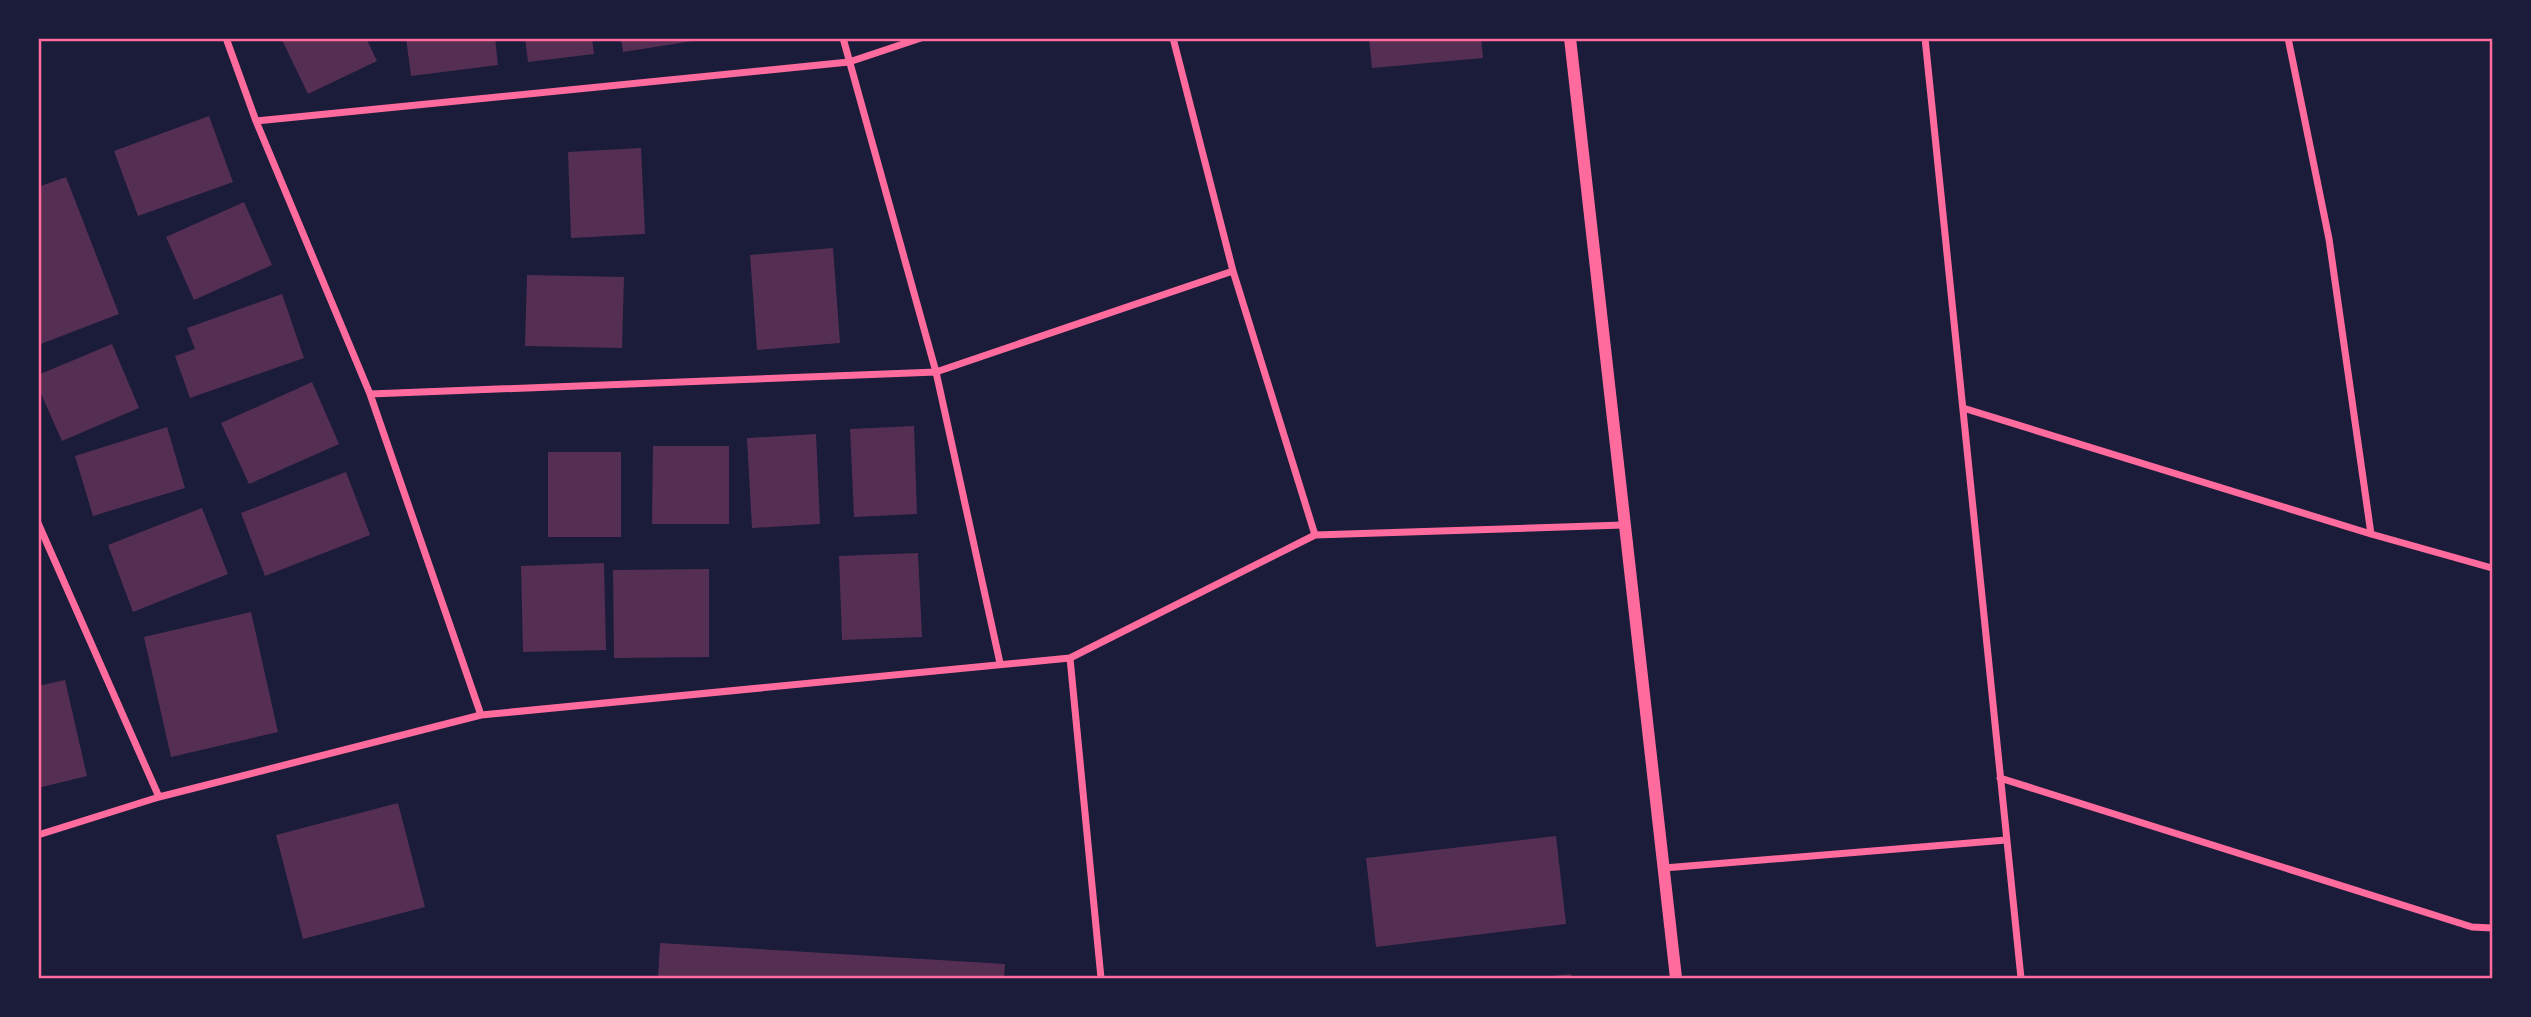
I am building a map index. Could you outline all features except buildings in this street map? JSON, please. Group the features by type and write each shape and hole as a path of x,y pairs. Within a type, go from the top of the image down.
{"street":[{"path":"226,38 256,121 370,394 481,715"},
{"path":"844,38 936,372 1000,663"},
{"path":"256,121 849,62 921,38"},
{"path":"1173,38 1233,271 1315,535"},
{"path":"1570,38 1676,978"},
{"path":"1925,38 2021,978"},
{"path":"2288,38 2329,239 2371,534"},
{"path":"370,394 936,372 1233,271"},
{"path":"1963,408 2371,534 2493,568"},
{"path":"38,523 159,797"},
{"path":"38,835 159,797 481,715 1070,658 1315,535 1623,525"},
{"path":"1070,658 1101,978"},
{"path":"2000,778 2472,927 2493,928"},
{"path":"1664,868 2006,840"}]}
